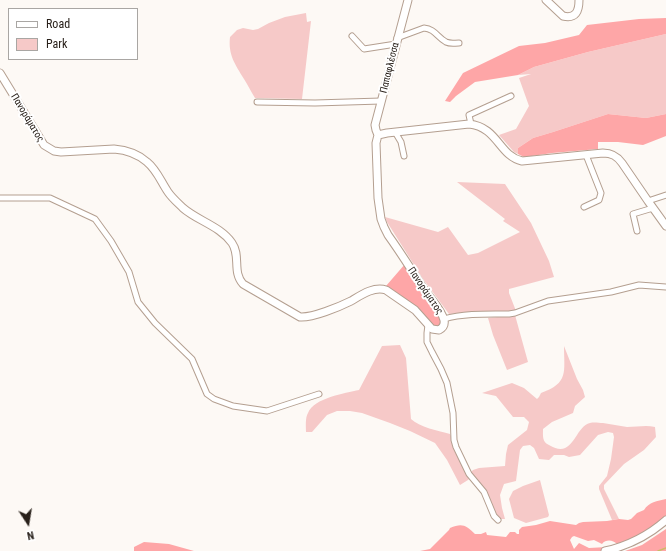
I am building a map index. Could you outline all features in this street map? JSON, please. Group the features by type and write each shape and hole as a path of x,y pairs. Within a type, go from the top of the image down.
{"main road":[{"name":"Παπαφλέσσα","path":"378,135 375,125 408,0"},
{"path":"546,0 563,16 578,12 579,0"},
{"name":"Πανοράματος","path":"0,73 41,141 48,148 61,152 121,149 135,154 148,162 168,193 184,209 229,239 236,252 236,269 238,276 243,284 253,290 300,317 305,317 315,315 346,303 370,291 381,288 415,310 432,329 439,330 444,325 444,319 388,235 382,222 377,187 376,142 378,135"},
{"path":"378,135 471,124 481,126 487,130 514,159 527,162 609,153 616,156 622,163 666,226"},
{"path":"605,551 618,548 631,542 654,530 666,520"}],"street":[{"path":"352,36 364,49 397,41 424,28 428,28 433,30 450,44 459,43"},
{"path":"471,124 469,115 511,96"},
{"path":"257,102 315,103 381,101"},
{"path":"395,132 401,142 404,156"},
{"path":"584,207 599,200 601,193 586,155"},
{"path":"648,201 666,194"},
{"path":"0,198 50,198 95,219 111,240 129,272 138,302 155,323 192,359 208,394 214,399 232,406 267,411 319,394"},
{"path":"636,231 634,214 653,208"},
{"path":"444,319 452,316 515,313 548,301 611,292 640,285 666,287"},
{"path":"428,324 427,342 442,369 447,382 453,413 456,447 469,474 484,492 494,516 498,520"}],"green space":[{"path":"306,13 307,22 311,21 302,99 255,98 233,59 230,49 230,37 237,30 243,28 253,30 258,29 285,17"},
{"path":"666,34 666,114 646,118 608,114 533,138 518,148 518,154 514,152 499,135 516,129 529,106 519,78 531,74 518,75 534,67 588,52"},
{"path":"457,182 505,184 531,223 549,261 554,277 509,289 509,293 516,311 449,314 423,279 387,222 385,217 438,232 448,227 468,255 478,253 520,232 503,221 505,219"},
{"path":"515,315 528,362 507,370 488,318"},
{"path":"400,345 406,358 411,419 424,426 450,434 470,478 460,485 447,460 435,443 410,431 362,413 337,411 327,415 312,432 306,432 306,417 311,408 330,397 359,390 382,346"},
{"path":"564,346 585,397 575,406 573,413 552,422 543,429 543,438 545,442 557,449 569,446 580,430 590,423 603,423 627,427 655,427 656,437 644,450 624,464 604,485 604,489 619,519 612,520 599,489 599,486 607,476 611,459 614,437 613,433 608,432 598,435 580,455 569,457 564,455 554,455 549,460 539,459 534,448 530,445 523,446 520,450 516,481 504,484 500,495 505,519 500,519 482,485 471,472 479,468 505,466 508,445 527,430 529,422 524,417 513,417 496,396 482,393 512,383 524,388 537,399 541,393 550,389 561,381 564,370"},
{"path":"540,480 549,515 548,517 526,523 514,518 509,499 513,491"}],"shaded area":[{"path":"666,18 666,34 588,52 534,67 518,75 475,82 450,102 445,101 463,73 519,46 545,43 579,35 587,25 639,19"},
{"path":"608,114 646,118 666,114 666,136 643,145 618,142 598,142 598,149 524,157 518,154 518,148 533,138"},
{"path":"405,264 443,320 441,327 433,326 386,286"},
{"path":"666,499 666,516 651,529 641,535 617,544 610,541 605,541 602,544 594,540 588,541 574,536 570,540 574,549 579,543 589,548 607,547 618,551 420,551 430,549 450,528 461,525 475,534 486,532 487,535 506,537 510,532 519,534 519,530 522,527 550,521 576,525 583,522 619,519 628,520 656,501"},
{"path":"666,529 666,551 625,551 642,545"},
{"path":"144,542 169,544 194,551 134,551 134,547"}],"waterway":[{"path":"658,551 666,548"}]}
